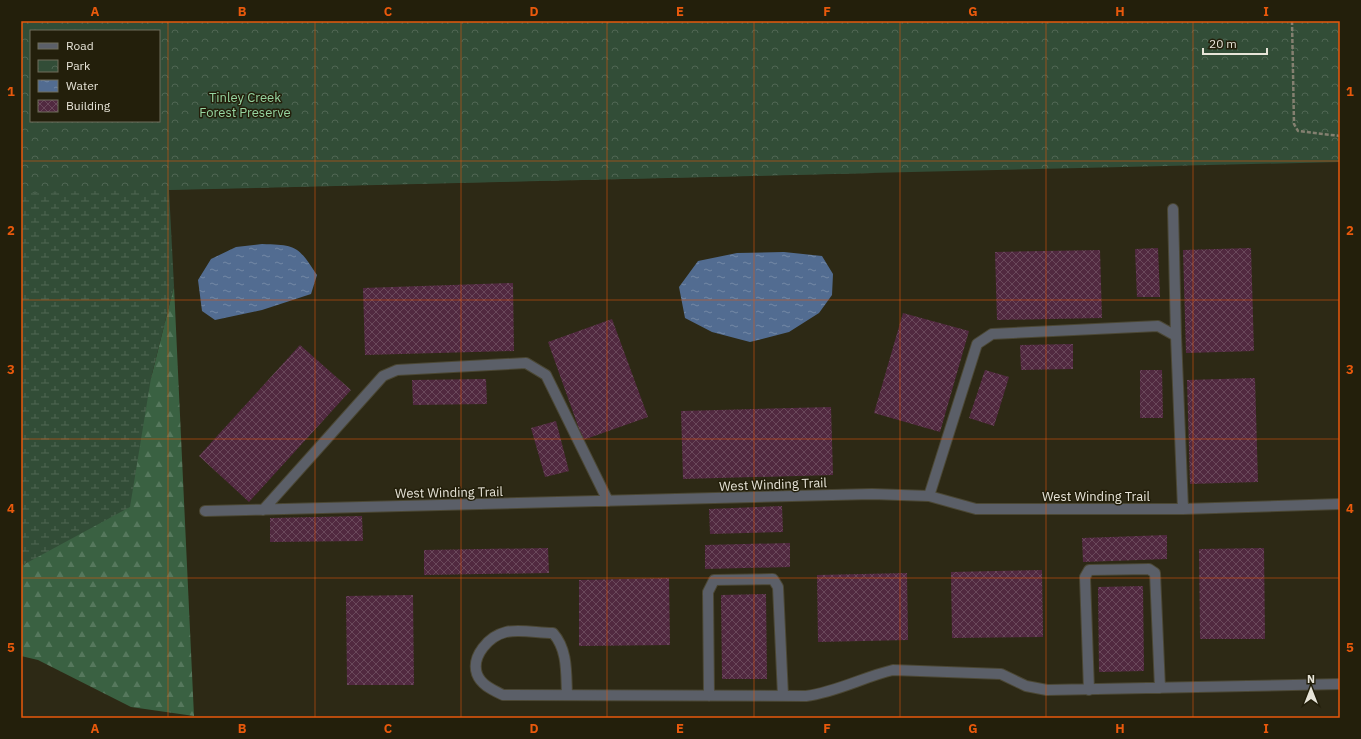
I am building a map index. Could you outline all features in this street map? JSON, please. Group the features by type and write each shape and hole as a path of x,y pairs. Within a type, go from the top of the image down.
{"street":[{"path":"1173,209 1176,336 1183,508"},
{"path":"929,496 977,344 992,334 1158,326 1176,336"},
{"path":"263,510 382,376 397,370 526,363 546,375 608,501"},
{"name":"West Winding Trail","path":"205,511 872,494 929,496 976,509 1183,508 1340,504"},
{"path":"1089,690 1085,577 1089,570 1149,569 1155,573 1160,688"},
{"path":"709,696 708,592 714,580 773,579 778,587 783,696"},
{"path":"567,695 565,656 560,640 553,633 506,632 490,640 481,650 476,660 477,674 485,685 503,695 783,696 823,693 893,670 1001,674 1026,686 1047,690 1340,684"}],"path":[{"path":"1292,21 1294,124 1298,130 1307,133 1340,136"}],"green space":[{"name":"Tinley Creek Forest Preserve","path":"21,21 1340,21 1340,162 21,193"},
{"path":"160,101 875,173 169,190 174,286 151,378 130,507 21,566 21,162 156,122 160,122"},
{"path":"174,286 194,716 131,707 38,660 21,656 21,566 25,564 151,378"}],"water":[{"path":"262,244 283,245 290,247 296,249 305,258 317,275 311,294 262,310 215,320 202,311 198,280 211,259 236,247"},
{"path":"784,252 822,256 833,274 832,295 819,313 789,332 750,342 712,332 685,318 679,287 698,261 737,253"}],"building":[{"path":"1158,248 1160,297 1137,297 1135,249"},
{"path":"1251,248 1254,351 1186,353 1183,250"},
{"path":"1100,250 1102,318 997,320 995,252"},
{"path":"513,283 514,351 365,355 363,288"},
{"path":"903,313 969,331 940,432 874,413"},
{"path":"612,319 648,417 583,440 548,342"},
{"path":"1073,344 1073,369 1021,370 1020,345"},
{"path":"300,345 351,390 249,502 199,456"},
{"path":"985,370 1009,377 994,426 969,418"},
{"path":"1140,370 1162,370 1163,418 1140,418"},
{"path":"1255,378 1258,482 1190,484 1187,380"},
{"path":"486,379 487,404 413,405 412,380"},
{"path":"831,407 833,475 683,479 681,411"},
{"path":"556,421 569,471 545,477 531,428"},
{"path":"782,506 783,532 710,534 709,509"},
{"path":"362,516 363,541 270,542 270,518"},
{"path":"1167,535 1167,559 1083,562 1082,538"},
{"path":"790,543 790,567 705,569 705,545"},
{"path":"548,548 549,573 424,575 424,550"},
{"path":"1264,548 1265,639 1200,639 1199,549"},
{"path":"1042,570 1043,637 952,638 951,572"},
{"path":"907,573 908,640 818,642 817,575"},
{"path":"669,578 670,645 579,646 579,580"},
{"path":"1143,586 1144,671 1099,672 1098,587"},
{"path":"766,594 767,679 722,679 721,595"},
{"path":"413,595 414,685 347,685 346,596"}]}
